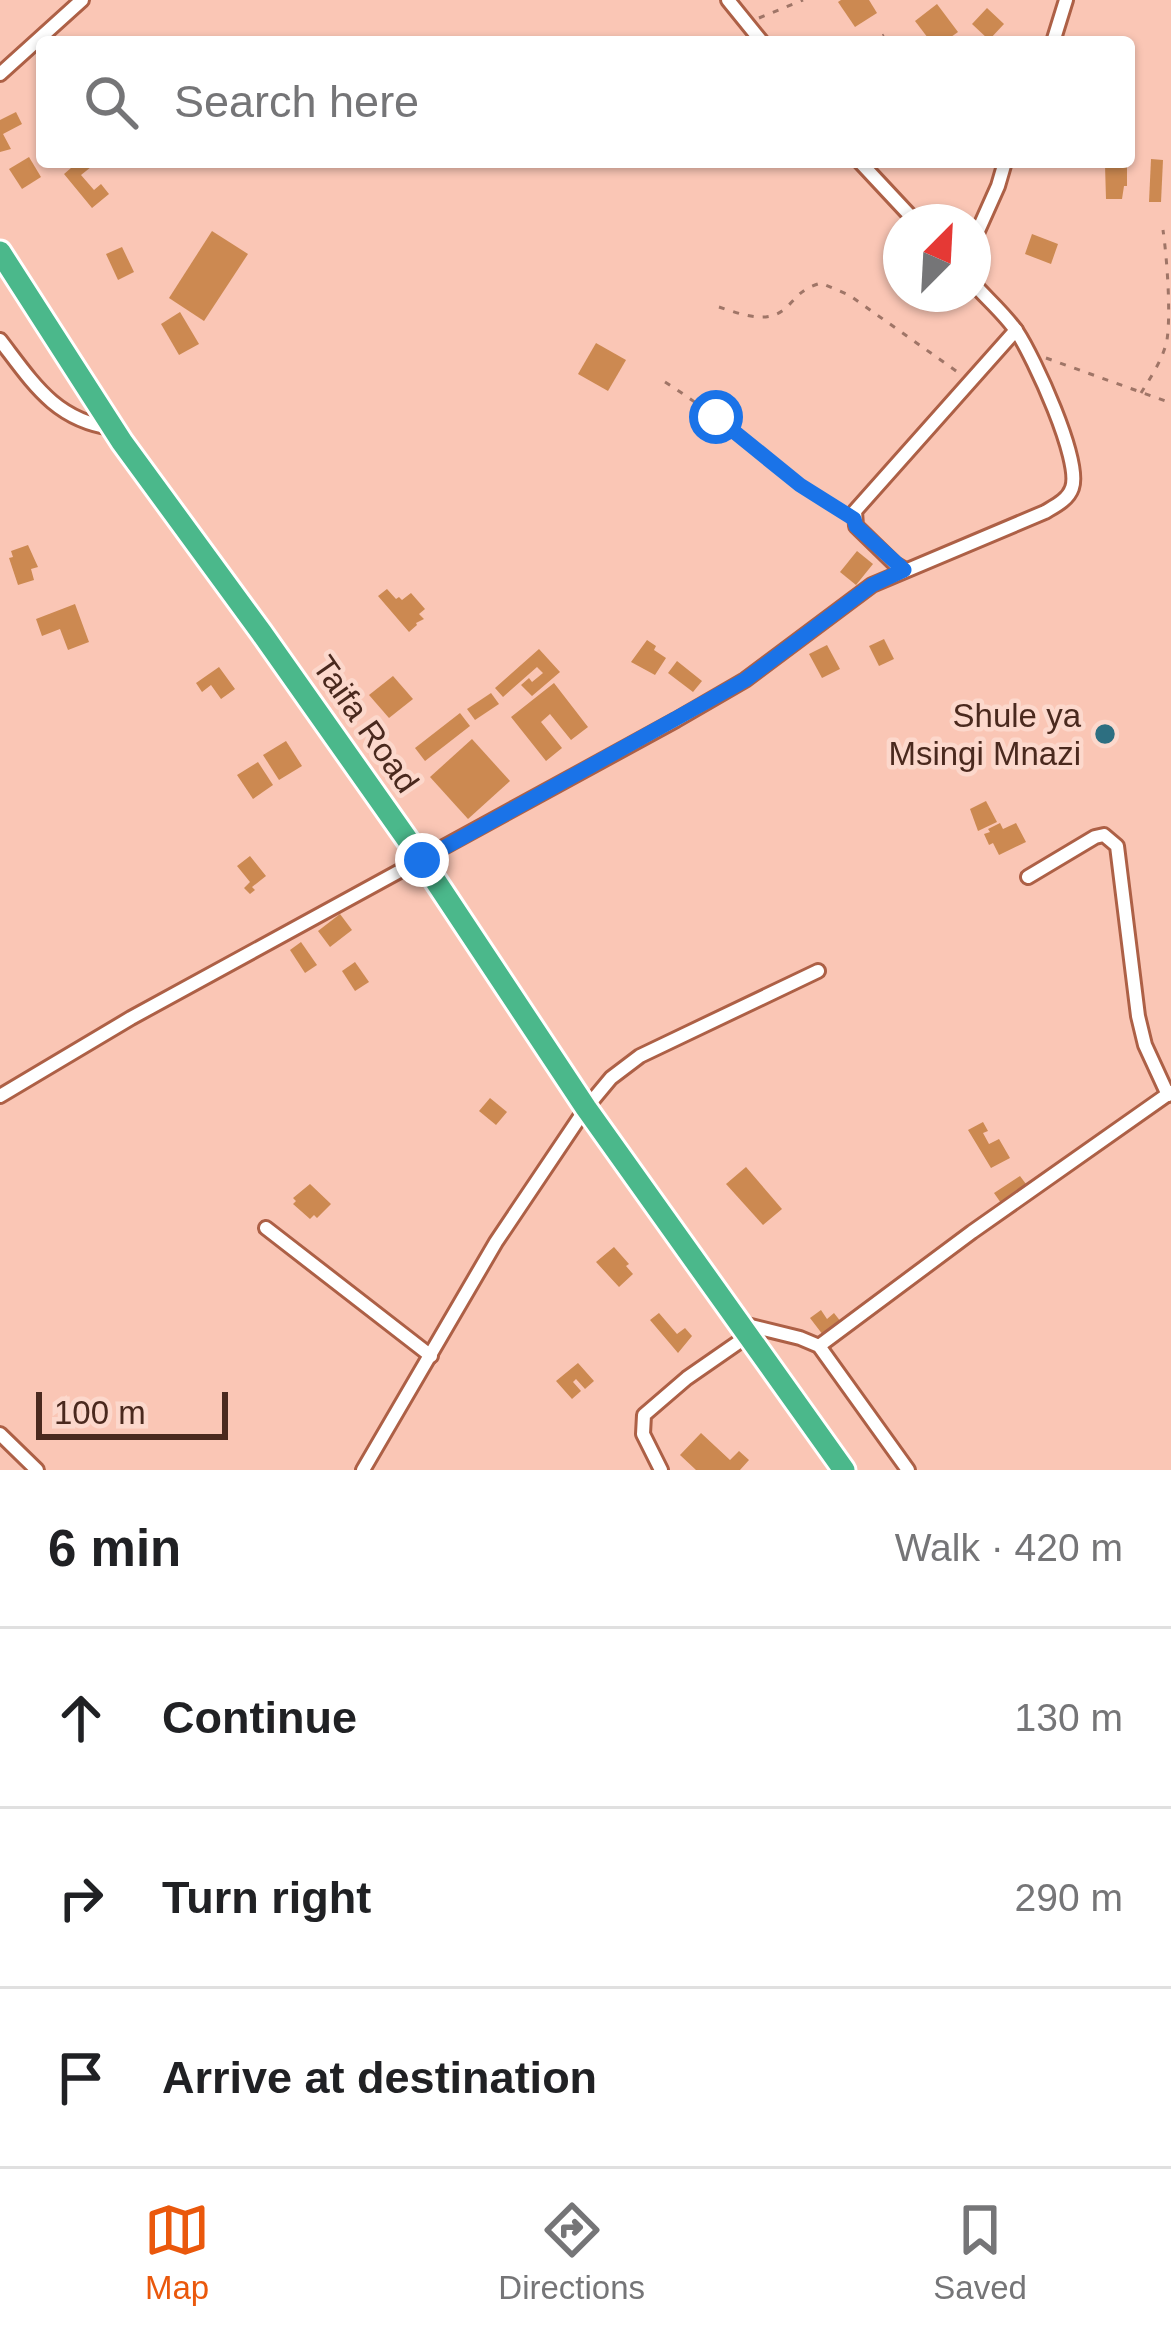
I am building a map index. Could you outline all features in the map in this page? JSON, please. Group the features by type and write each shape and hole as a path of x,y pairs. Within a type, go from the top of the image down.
{"highway":[{"name":"Taifa Road","path":"0,252 112,428 422,860 586,1108 844,1470"}],"street":[{"path":"42,36 82,0"},
{"path":"728,0 757,36"},
{"path":"1055,36 1066,0"},
{"path":"0,74 36,42"},
{"path":"866,168 899,204"},
{"path":"990,204 1003,168"},
{"path":"0,1096 131,1018 745,680 872,585 1066,499 1074,476 1068,446 1028,351 991,303"},
{"path":"904,570 856,526 855,512 1016,330"},
{"path":"0,340 60,409 87,424 112,428"},
{"path":"819,1346 1170,1094 1145,1045 1138,1016 1117,845 1104,836 1095,837 1028,877"},
{"path":"363,1470 496,1242 611,1078 640,1056 818,970"},
{"path":"266,1228 431,1356"},
{"path":"662,1470 643,1434 644,1415 746,1329 819,1346 908,1470"},
{"path":"0,1434 37,1470"}],"path":[{"path":"746,23 803,0"},
{"path":"880,36 884,34"},
{"path":"1141,394 1169,336 1163,230"},
{"path":"718,307 744,316 776,316 798,292 821,284 849,295 969,382"},
{"path":"1028,351 1171,404"},
{"path":"665,382 800,485 854,519"}],"building":[{"path":"841,0 869,0 877,13 855,27"},
{"path":"937,4 958,32 926,36 915,21"},
{"path":"987,8 1004,24 993,36 985,36 972,24"},
{"path":"16,112 22,124 3,134 11,149 0,152 0,120"},
{"path":"29,157 41,177 22,189 9,169"},
{"path":"1151,159 1163,160 1161,202 1149,202"},
{"path":"71,168 90,168 81,175 94,190 101,184 109,194 92,208 64,174"},
{"path":"1105,168 1127,168 1122,199 1106,199"},
{"path":"212,231 248,254 204,321 169,298"},
{"path":"1032,234 1058,244 1051,264 1025,254"},
{"path":"122,247 134,272 118,280 106,254"},
{"path":"180,312 199,344 179,355 161,324"},
{"path":"596,343 626,360 608,391 578,374"},
{"path":"28,545 38,567 31,569 34,580 18,585 9,558 11,551"},
{"path":"857,551 873,564 856,585 840,572"},
{"path":"387,589 402,600 411,593 425,609 419,614 424,619 409,632 378,596"},
{"path":"75,604 89,642 68,650 60,629 42,636 36,619"},
{"path":"884,639 894,659 879,666 869,646"},
{"path":"647,640 666,658 655,675 631,662"},
{"path":"827,645 840,669 822,678 809,654"},
{"path":"539,649 560,672 532,696 521,685 543,673 537,667 503,697 495,688"},
{"path":"677,661 702,681 693,692 668,673"},
{"path":"219,667 235,689 221,699 211,685 202,692 196,683"},
{"path":"393,676 413,699 389,718 369,695"},
{"path":"554,683 588,727 571,740 550,714 541,722 562,748 546,761 511,717"},
{"path":"491,693 499,704 475,720 467,709"},
{"path":"460,713 470,726 425,761 415,748"},
{"path":"472,739 510,781 468,819 430,777"},
{"path":"286,741 302,766 279,780 263,755"},
{"path":"258,762 273,785 253,799 237,775"},
{"path":"986,801 997,822 978,831 970,809"},
{"path":"1000,823 1003,829 1016,823 1026,842 999,855 984,834"},
{"path":"250,856 266,876 250,894 244,888 250,882 237,866"},
{"path":"340,914 352,930 330,947 318,931"},
{"path":"301,942 317,965 305,973 290,950"},
{"path":"355,962 369,982 355,991 342,971"},
{"path":"490,1098 507,1112 496,1125 479,1111"},
{"path":"983,1122 989,1144 999,1139 1010,1158 991,1168 968,1130"},
{"path":"746,1167 782,1209 763,1225 726,1184"},
{"path":"1020,1176 1029,1188 1001,1203 994,1193"},
{"path":"310,1184 331,1204 310,1219 293,1204 293,1198"},
{"path":"614,1247 633,1274 619,1287 596,1262"},
{"path":"821,1310 827,1319 834,1313 841,1322 823,1335 810,1318"},
{"path":"659,1313 677,1334 685,1328 692,1336 678,1353 650,1320"},
{"path":"578,1363 594,1381 585,1389 576,1379 573,1382 581,1391 572,1399 556,1381"},
{"path":"701,1433 730,1460 739,1451 749,1460 740,1470 696,1470 680,1455"}],"place":[{"name":"Shule ya Msingi Mnazi","path":"1105,734"}],"route":[{"path":"422,860 745,680 872,585 904,570 854,519 800,485 716,417"}]}
